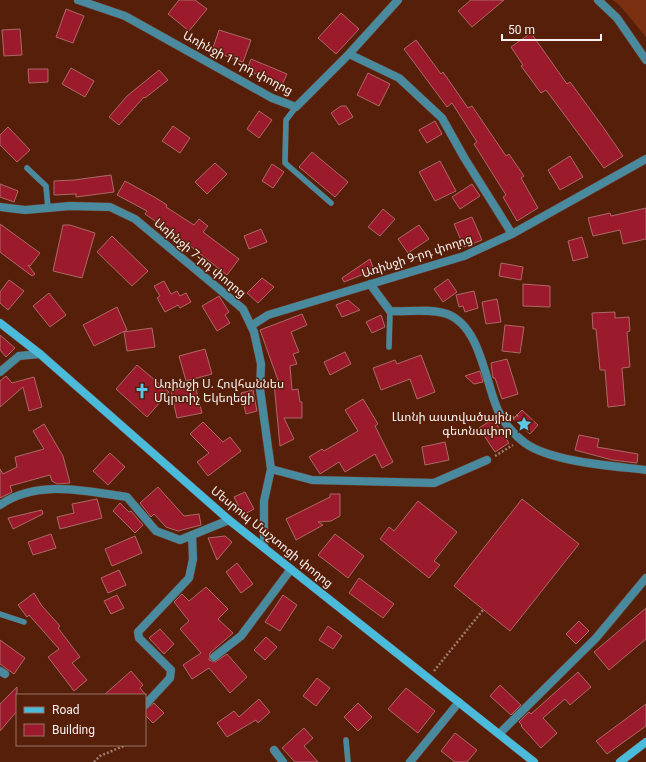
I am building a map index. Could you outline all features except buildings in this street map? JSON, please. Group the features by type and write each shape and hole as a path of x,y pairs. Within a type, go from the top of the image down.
{"street":[{"name":"Առինջի 11-րդ փողոց","path":"78,0 125,16 272,98 296,107 349,54 398,0"},
{"path":"598,0 617,18 646,60"},
{"path":"349,54 399,78 442,118 512,234"},
{"name":"Առինջի 9-րդ փողոց","path":"251,326 268,315 464,256 512,234 646,159"},
{"name":"Առինջի 7-րդ փողոց","path":"0,206 25,210 110,207 135,219 243,309 254,332 261,364 260,389 271,469 264,500 264,547"},
{"path":"370,284 390,311 439,312 456,319 466,328 475,343 497,410 512,430 522,440 543,452 588,463 646,470"},
{"name":"Մեսրոպ Մաշտոցի փողոց","path":"0,323 40,354 229,520 534,762"},
{"path":"0,372 19,356 40,354"},
{"path":"271,469 312,480 434,483 487,460"},
{"path":"0,505 9,499 42,489 82,490 127,497 156,531 180,540 229,520"},
{"path":"146,704 170,678 171,670 139,638 138,632 189,578 193,559 192,535"},
{"path":"214,657 241,636 291,569"},
{"path":"498,734 596,638 646,578"},
{"path":"410,762 459,702"},
{"path":"620,762 646,742"},
{"path":"274,750 283,762"}],"lane":[{"path":"296,107 286,120 285,163 330,204"},
{"path":"27,168 46,186 48,208"},
{"path":"389,347 390,311"},
{"path":"0,614 24,622"},
{"path":"346,740 348,762"}],"path":[{"path":"487,460 522,440"},
{"path":"429,678 483,610"},
{"path":"94,762 100,756 124,746"}],"shaded area":[{"path":"613,0 646,0 646,37 622,8"}],"place":[{"name":"Առինջի Ս. Հովհաննես Մկրտիչ Եկեղեցի","path":"142,391"},
{"name":"Լևոնի աստվածային գետնափոր","path":"524,424"}]}
